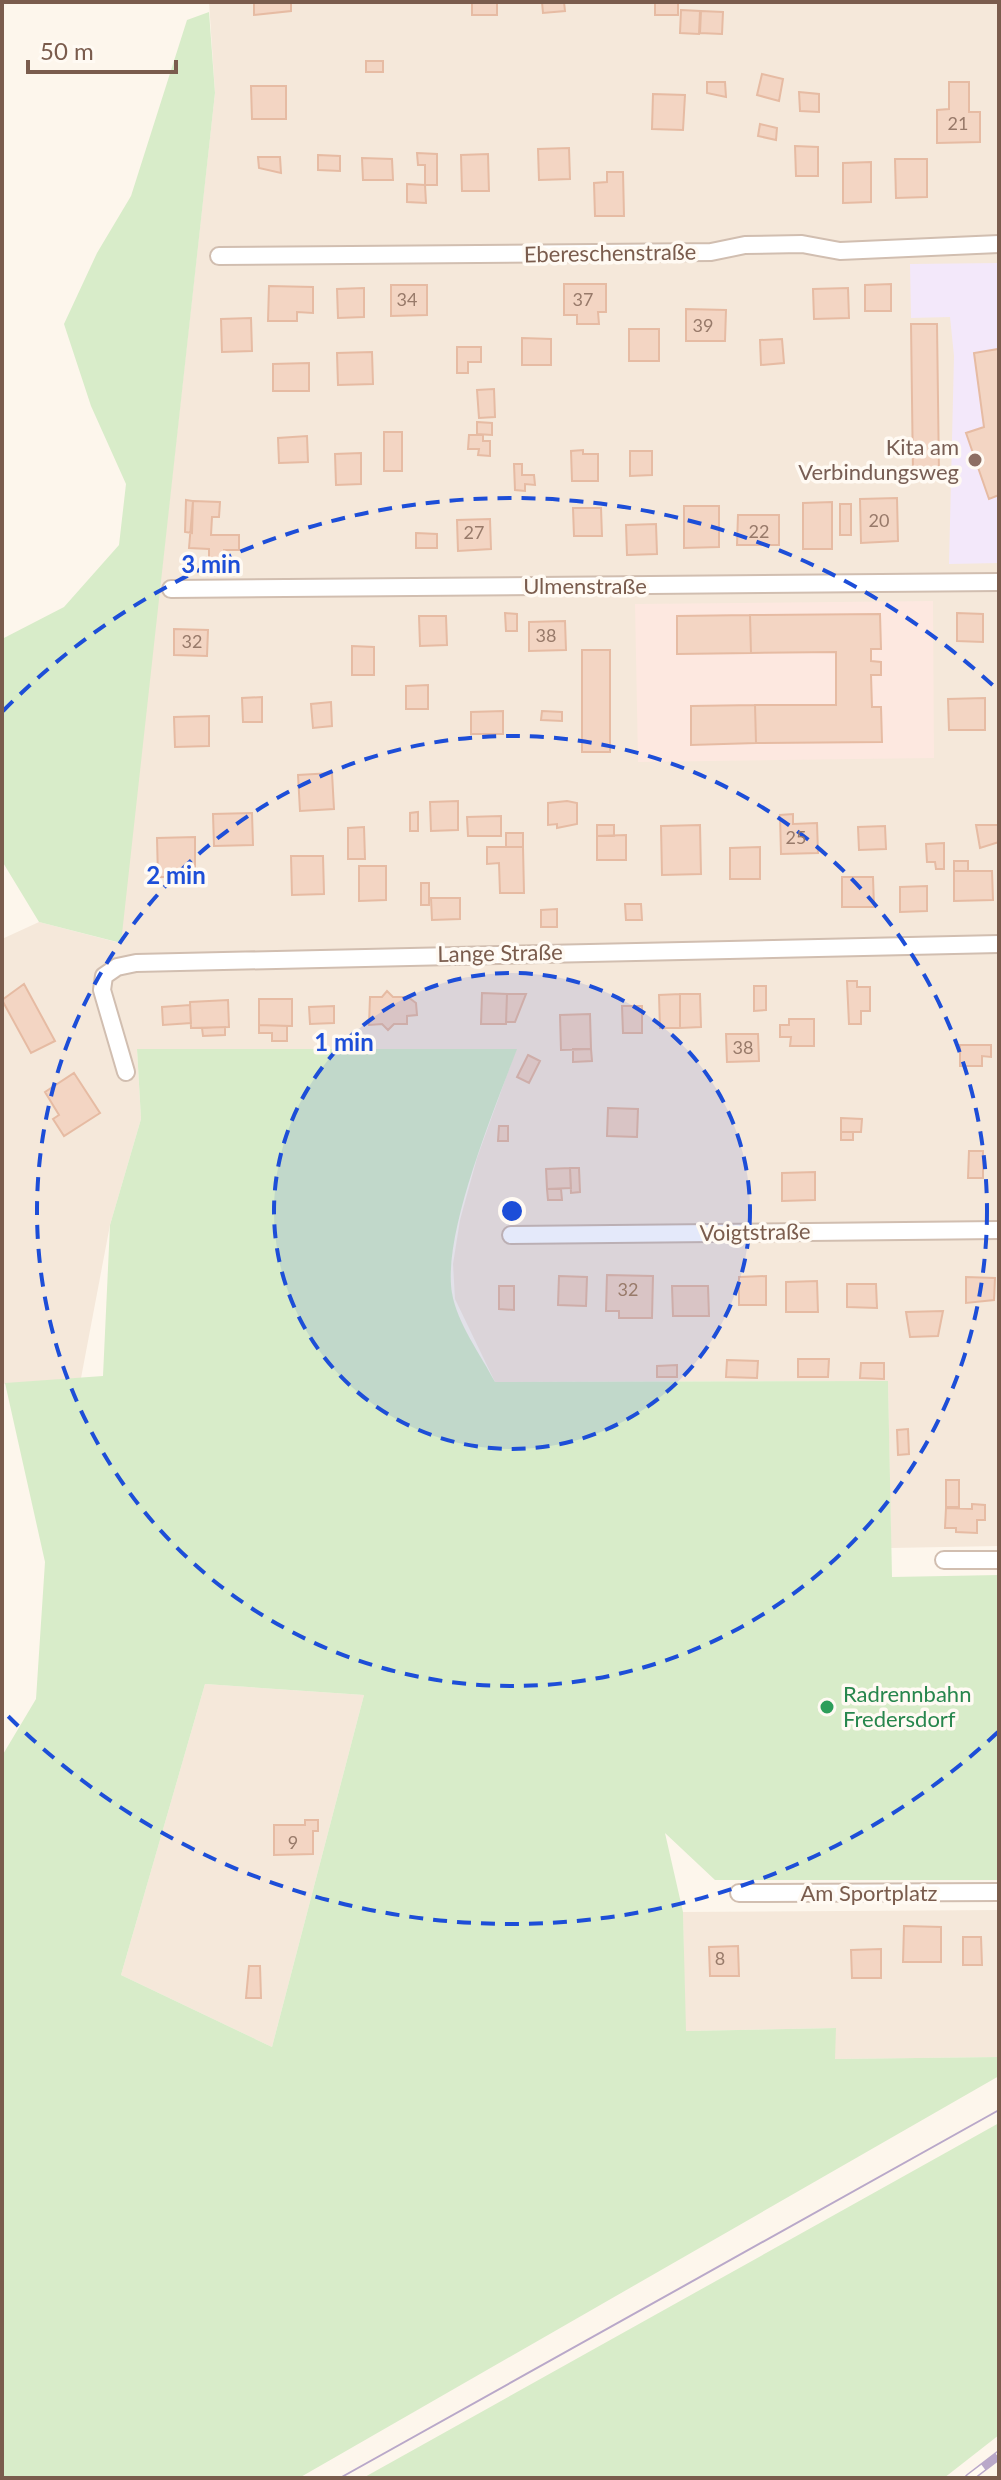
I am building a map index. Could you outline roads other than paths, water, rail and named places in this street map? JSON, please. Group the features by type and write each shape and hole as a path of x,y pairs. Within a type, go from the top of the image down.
{"street":[{"name":"Ebereschenstraße","path":"219,256 670,253 711,252 745,245 802,244 840,251 869,251 999,244"},
{"name":"Ulmenstraße","path":"171,589 999,582"},
{"name":"Lange Straße","path":"126,1072 102,990 104,976 117,967 136,963 999,944"},
{"name":"Voigtstraße","path":"511,1235 999,1230"},
{"path":"944,1560 999,1560"},
{"name":"Am Sportplatz","path":"739,1893 999,1892"}],"tram line":[{"path":"340,2478 999,2110"}],"railway":[{"path":"969,2478 999,2455"}],"place":[{"name":"Kita am Verbindungsweg","path":"975,460"},
{"name":"Radrennbahn Fredersdorf","path":"827,1707"}]}
